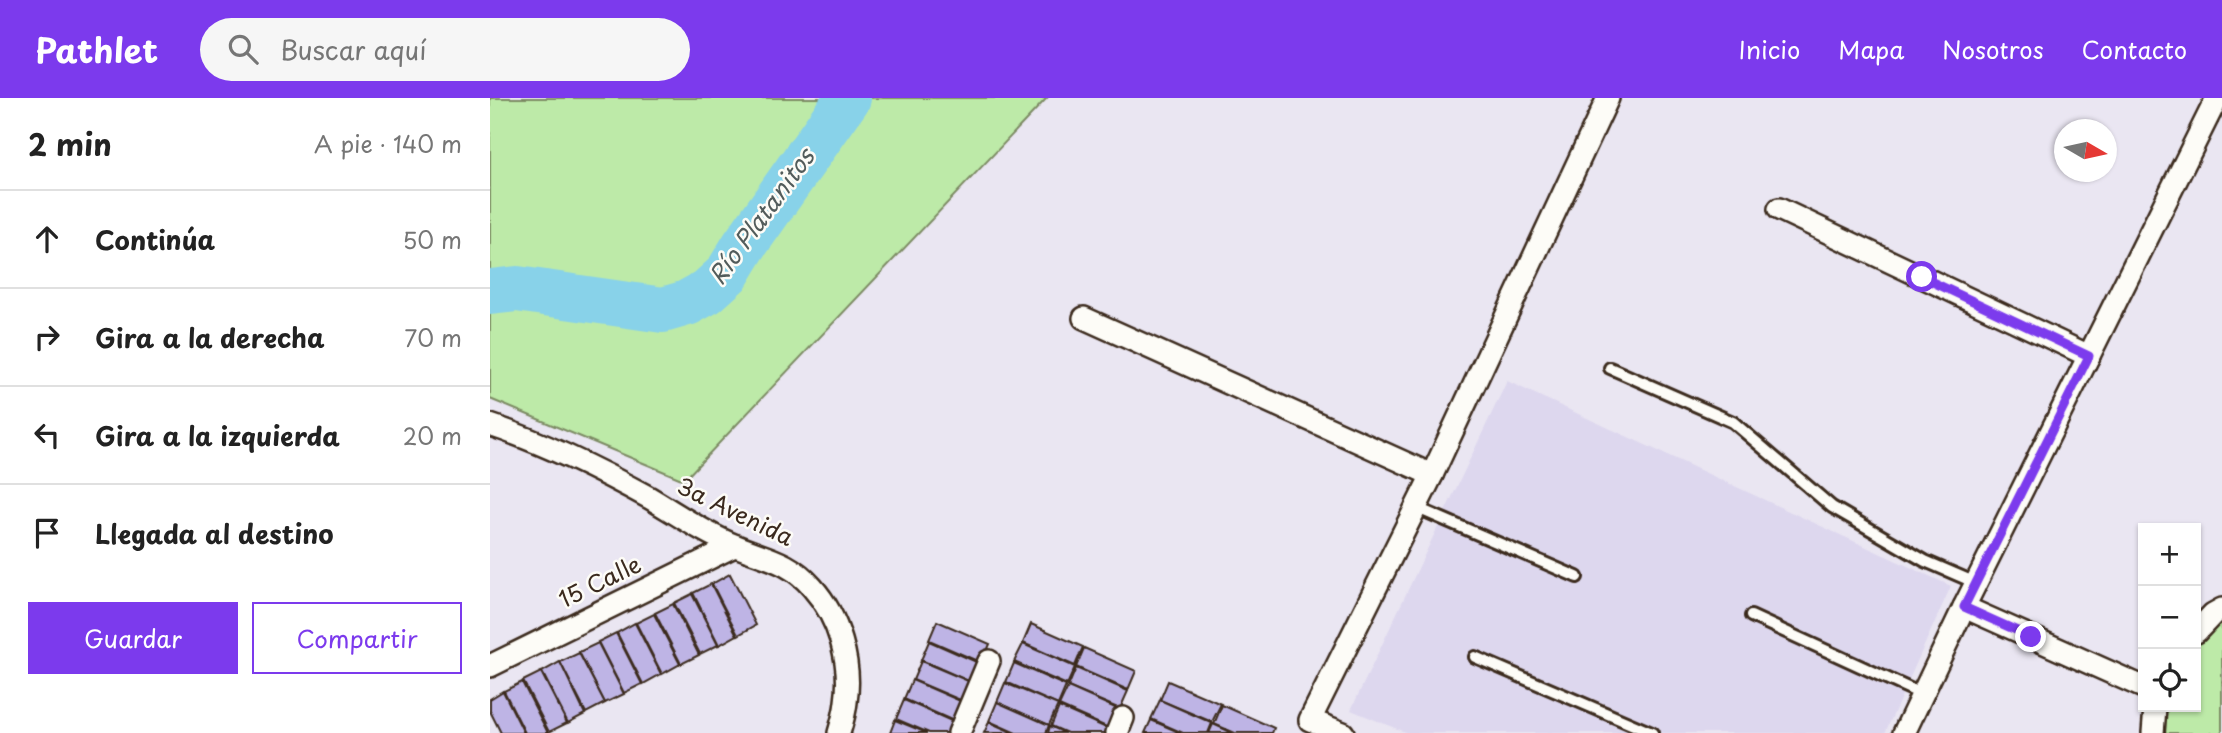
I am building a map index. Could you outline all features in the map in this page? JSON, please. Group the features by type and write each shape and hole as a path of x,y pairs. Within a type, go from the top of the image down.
{"street":[{"path":"1343,733 1310,720 1432,475 1608,98"},
{"path":"1903,733 2213,102"},
{"path":"1779,209 2089,356"},
{"path":"1084,318 1432,475"},
{"name":"3a Avenida","path":"490,425 597,470 734,546 788,566 812,587 827,608 840,638 847,668 847,700 839,733"},
{"name":"15 Calle","path":"490,666 734,546"},
{"path":"1964,607 2138,685"},
{"path":"2201,627 2222,609"},
{"path":"959,733 989,661"},
{"path":"2153,733 2155,712"}],"lane":[{"path":"1610,368 1733,422 1832,507 1925,561 1976,583"},
{"path":"1415,507 1577,577"},
{"path":"1751,616 1921,694"},
{"path":"1475,657 1652,733"}],"shaded area":[{"path":"1507,381 1951,586 1885,733 1407,733 1351,710"}],"green space":[{"path":"490,98 1047,98 684,480 490,399"},
{"path":"2222,609 2222,733 2153,733 2155,712 2201,712 2201,628"}],"building":[{"path":"730,574 756,625 738,635 712,584"},
{"path":"711,584 737,635 719,645 693,593"},
{"path":"692,594 718,645 700,654 674,603"},
{"path":"673,604 699,655 681,664 655,613"},
{"path":"654,614 680,664 662,674 636,623"},
{"path":"937,621 990,644 982,663 929,640"},
{"path":"635,623 661,674 643,684 617,633"},
{"path":"1031,624 1083,647 1075,666 1023,643"},
{"path":"616,633 642,684 624,693 598,642"},
{"path":"929,641 981,664 973,683 921,660"},
{"path":"598,643 624,694 605,703 579,652"},
{"path":"1023,644 1075,667 1067,685 1014,662"},
{"path":"1084,648 1136,671 1128,690 1076,667"},
{"path":"579,653 605,703 586,713 560,662"},
{"path":"921,661 973,683 965,702 913,680"},
{"path":"560,662 585,714 568,723 542,672"},
{"path":"1014,663 1066,686 1058,705 1006,682"},
{"path":"1076,668 1128,691 1120,709 1068,687"},
{"path":"541,672 567,723 549,732 523,681"},
{"path":"912,680 965,703 956,722 904,699"},
{"path":"1168,681 1221,704 1212,722 1160,700"},
{"path":"522,682 548,733 525,733 504,691"},
{"path":"1005,683 1058,705 1049,725 997,702"},
{"path":"1068,687 1120,710 1111,729 1059,706"},
{"path":"503,691 524,733 501,733 490,711 490,699"},
{"path":"904,700 956,723 952,733 929,733 896,719"},
{"path":"1160,700 1212,723 1208,733 1183,733 1151,719"},
{"path":"997,702 1049,725 1046,733 1016,733 989,721"},
{"path":"1222,705 1274,728 1272,733 1235,733 1214,724"},
{"path":"1059,707 1111,730 1110,733 1067,733 1051,726"},
{"path":"895,720 927,733 890,733"},
{"path":"1151,720 1181,733 1145,733"},
{"path":"989,722 1014,733 984,733"},
{"path":"1213,724 1233,733 1209,733"},
{"path":"1050,726 1065,733 1048,733"}],"waterway":[{"name":"Río Platanitos","path":"490,292 517,289 663,310 687,303 707,292 727,274 848,98"}],"route":[{"path":"1922,277 2089,356 1964,607 2031,637"}]}
